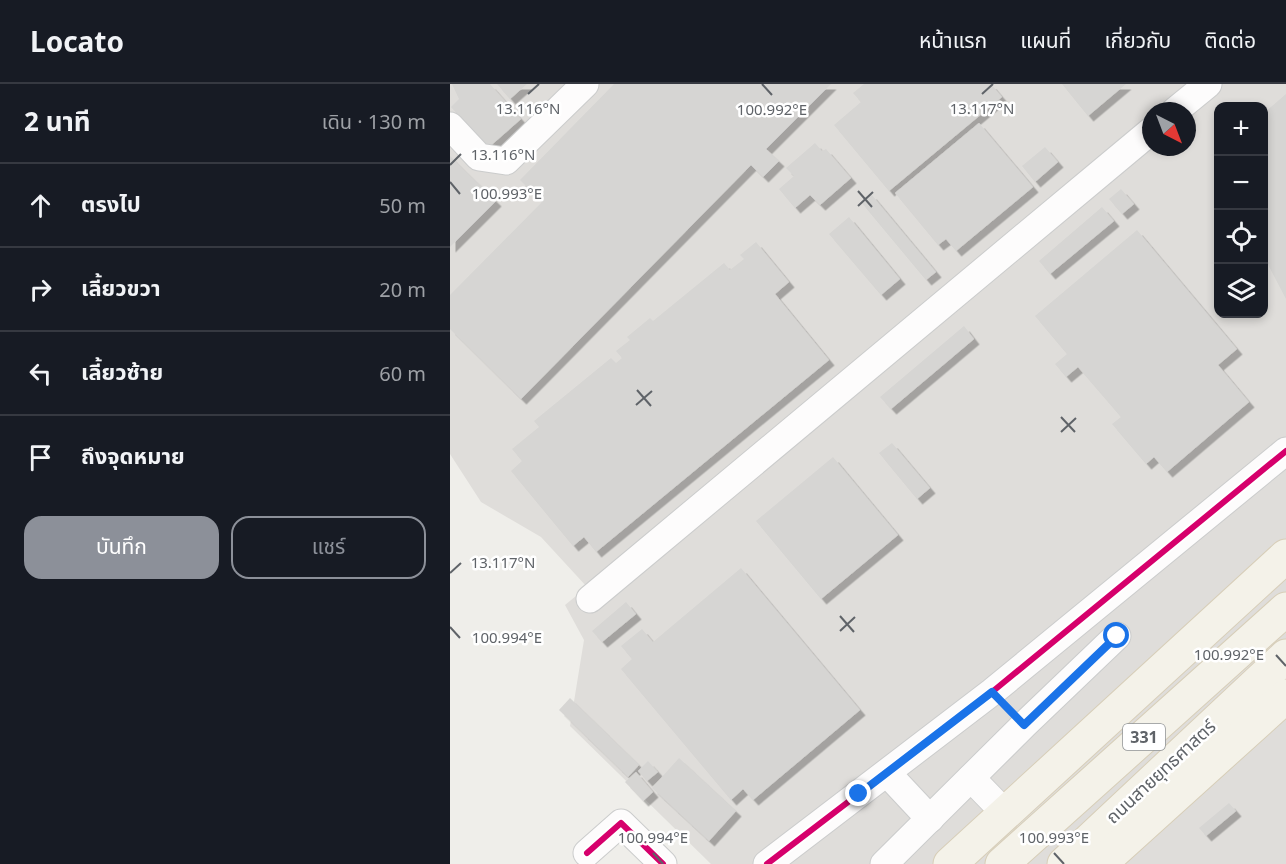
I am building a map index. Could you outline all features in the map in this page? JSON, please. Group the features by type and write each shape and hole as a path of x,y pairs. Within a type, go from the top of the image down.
{"main road":[{"path":"950,864 1286,556"},
{"name":"ถนนสายยุทธศาสตร์","path":"1002,864 1286,609"},
{"name":"ถนนสายยุทธศาสตร์","path":"1064,864 1286,656"},
{"path":"1100,864 1286,696"}],"street":[{"path":"450,126 479,158 506,161 585,84"},
{"path":"1186,102 1208,84"},
{"path":"590,599 1142,139"},
{"path":"782,860 886,773 992,692 1286,451"},
{"path":"884,864 1117,636"},
{"path":"992,692 1024,725"},
{"path":"886,773 930,819"},
{"path":"971,777 1005,813"},
{"path":"587,853 621,823 663,864"}],"shaded area":[{"path":"450,84 1286,84 1286,864 711,864 570,726 584,640 565,605 587,587 541,537 481,502 450,454"}],"building":[{"path":"452,84 490,84 521,119 488,148 451,107 459,99"},
{"path":"497,84 527,84 510,99"},
{"path":"614,84 831,84 766,149 779,161 763,177 751,165 521,399 450,329 450,295 542,202 520,180"},
{"path":"864,84 991,84 1002,97 889,191 834,125 861,102 853,93"},
{"path":"1062,84 1126,84 1088,116"},
{"path":"1286,94 1286,299 1268,265 1268,110"},
{"path":"979,123 1033,187 956,251 946,239 938,245 895,193"},
{"path":"815,143 822,151 826,149 851,178 820,205 810,195 795,208 779,189 794,176 786,168"},
{"path":"1045,147 1058,162 1035,182 1022,166"},
{"path":"450,156 496,201 450,247"},
{"path":"1121,189 1134,204 1122,214 1109,199"},
{"path":"871,194 936,272 926,280 861,202"},
{"path":"1102,207 1114,221 1050,274 1039,261"},
{"path":"849,217 900,279 881,295 829,234"},
{"path":"1137,230 1237,349 1218,365 1249,402 1167,472 1154,457 1146,464 1112,424 1121,417 1078,367 1066,377 1055,364 1067,354 1035,316"},
{"path":"756,242 789,282 775,294 829,360 596,552 584,537 573,546 511,471 522,461 512,449 539,427 534,421 611,358 616,363 622,358 616,351 630,340 627,337 650,318 653,321 724,263 730,270 744,259 740,255"},
{"path":"964,326 974,339 891,409 880,397"},
{"path":"892,443 930,488 917,499 879,453"},
{"path":"833,457 898,535 821,599 756,521"},
{"path":"741,568 860,710 753,800 743,789 731,800 621,669 632,659 621,646 642,629 653,642"},
{"path":"626,602 636,614 602,642 592,631"},
{"path":"570,698 639,765 628,777 559,710"},
{"path":"679,758 736,811 709,841 652,788"},
{"path":"648,761 658,772 647,781 638,771"},
{"path":"636,772 653,792 643,801 625,782"},
{"path":"1229,803 1236,811 1206,836 1199,828"}],"cycle path":[{"path":"767,864 992,692 1286,451"},
{"path":"587,853 621,823 663,864"}],"route":[{"path":"859,794 992,692 1024,725 1117,636"}]}
